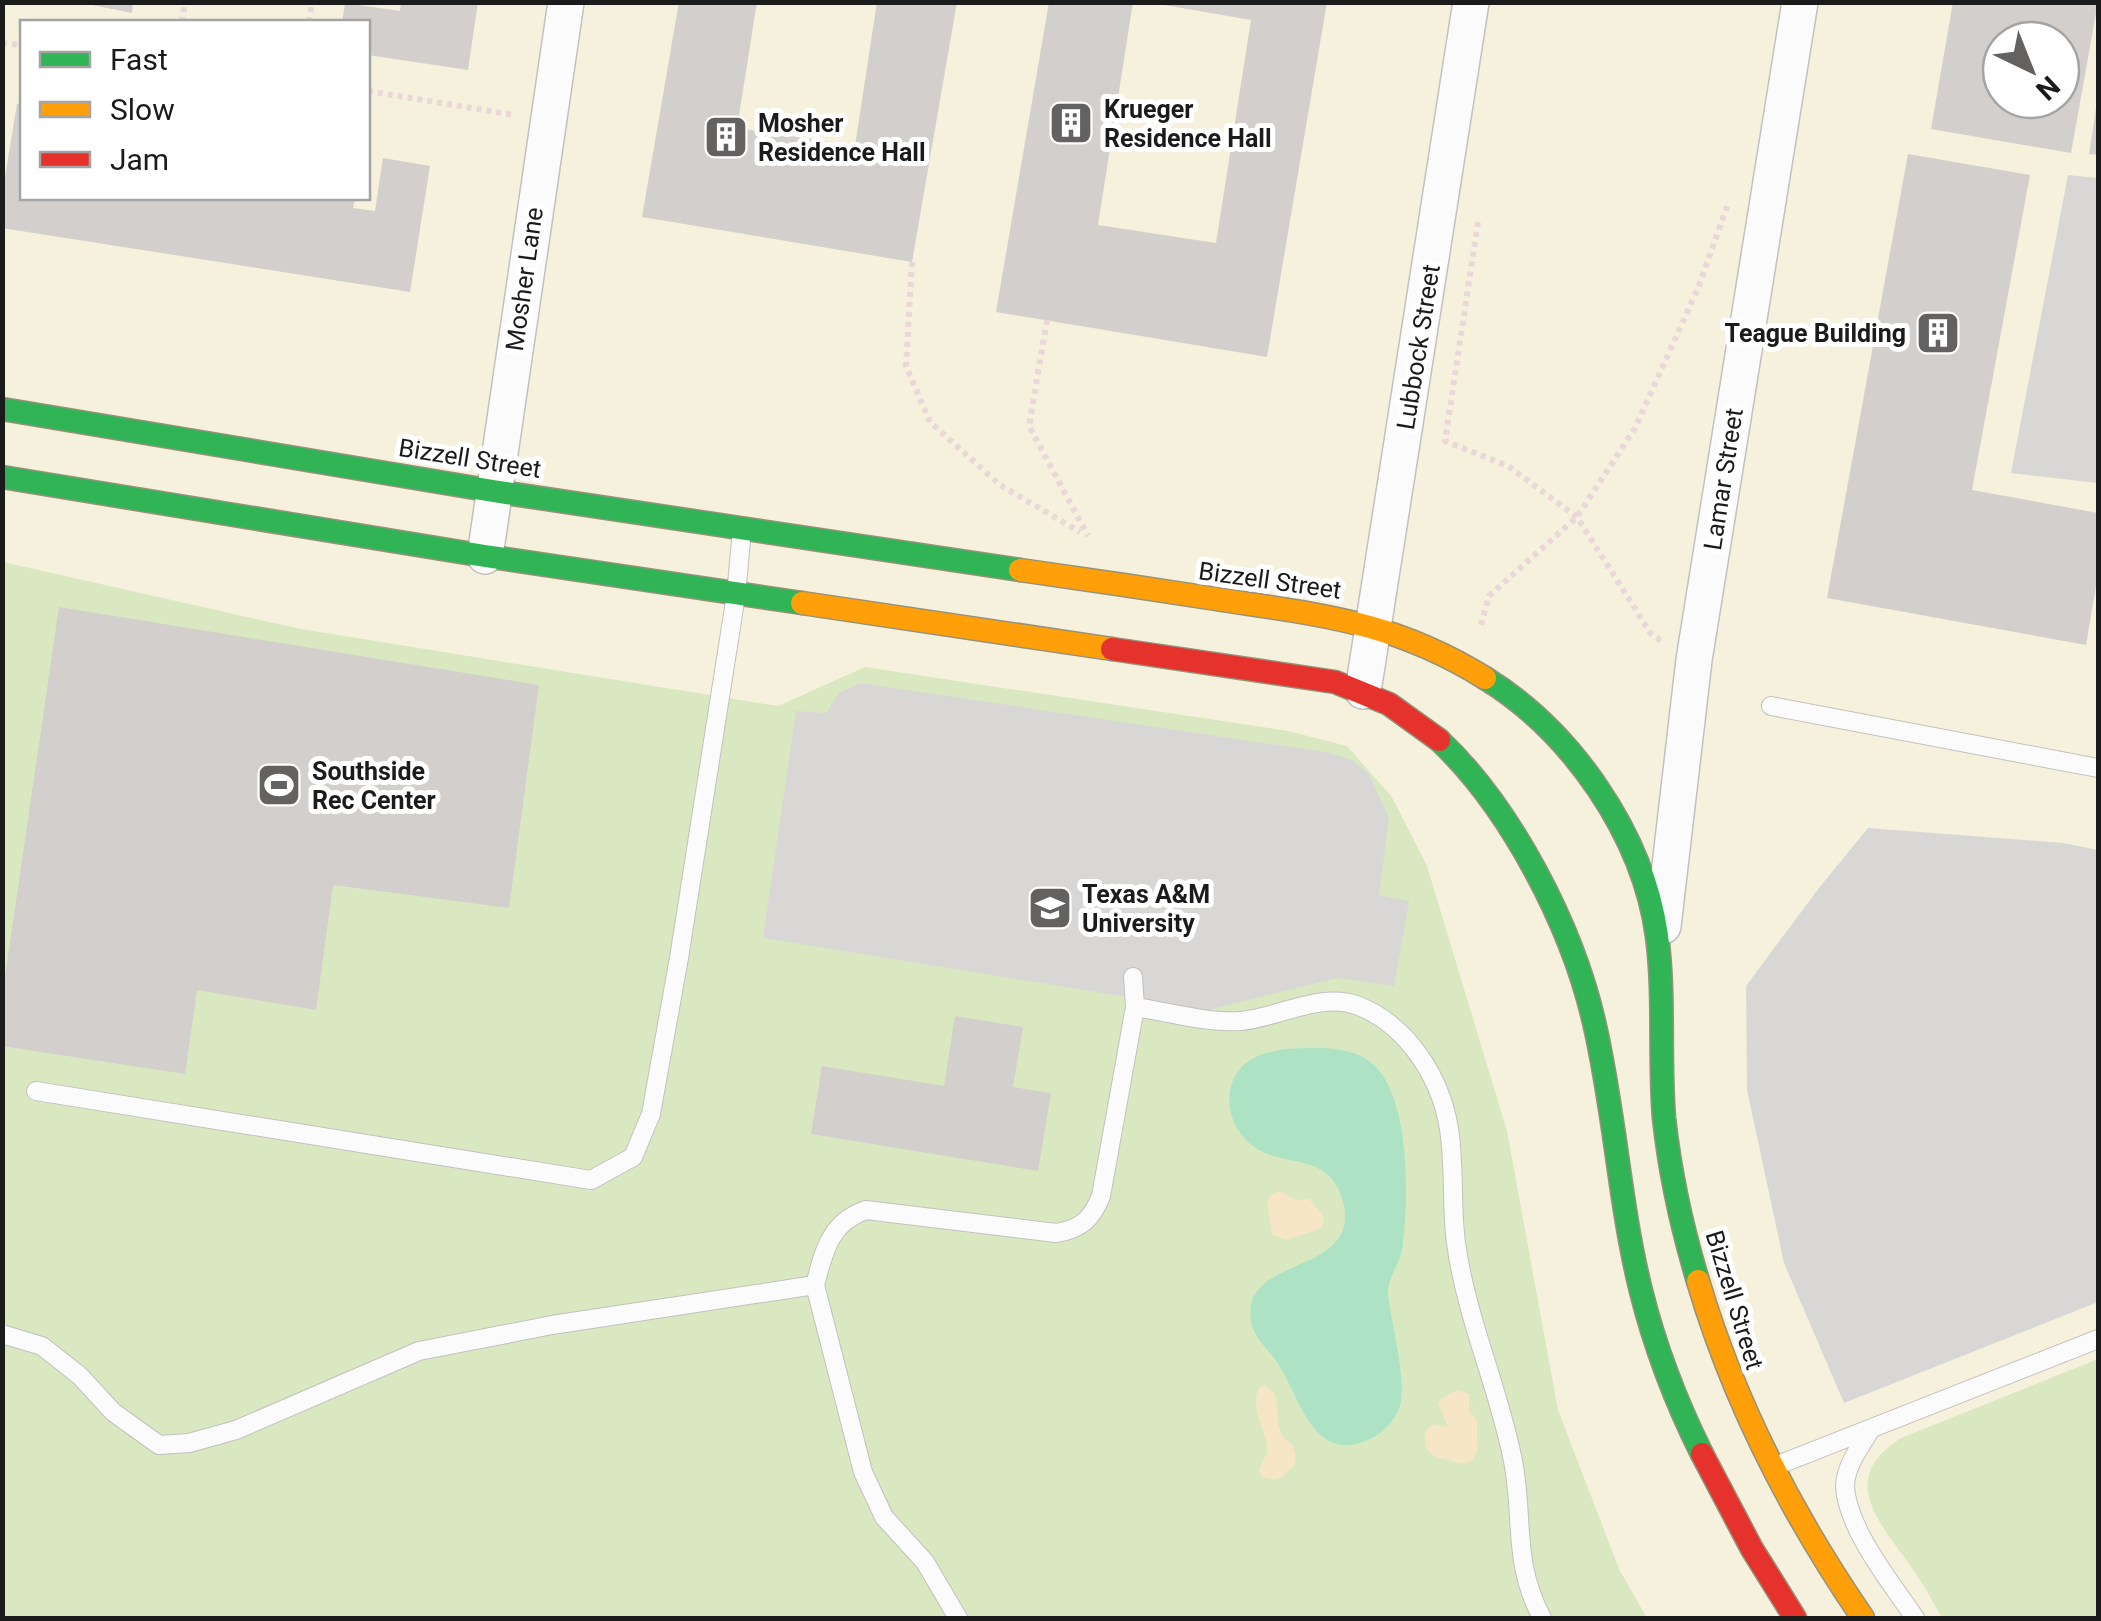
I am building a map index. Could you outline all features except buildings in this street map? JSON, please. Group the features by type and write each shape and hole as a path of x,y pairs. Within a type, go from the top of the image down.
{"street":[{"name":"Mosher Lane","path":"484,556 566,2"},
{"name":"Lubbock Street","path":"1364,691 1471,2"},
{"name":"Lamar Street","path":"1659,957 1694,660 1800,2"},
{"name":"Bizzell Street","path":"2,409 742,530 976,574 1375,624 1425,642 1491,679 1541,721 1608,807 1653,914 1659,957 1661,1092 1677,1200 1745,1480 1795,1618"},
{"name":"Bizzell Street","path":"2,477 736,594 969,620 1321,680 1364,691 1434,733 1464,764 1525,856 1574,957 1594,1020 1622,1197 1651,1326 1676,1394 1745,1480 1796,1518 1863,1618"}],"lane":[{"path":"36,1091 591,1180 633,1157 650,1114 658,1075 736,594 742,530"},
{"path":"1772,706 2098,768"},
{"path":"958,1618 925,1562 884,1517 863,1472 814,1285 833,1234 847,1217 866,1210 1056,1233 1072,1230 1093,1216 1101,1196 1134,1007 1133,977"},
{"path":"1134,1007 1242,1021 1318,1002 1355,1005 1385,1020 1418,1050 1441,1097 1449,1129 1456,1243 1470,1312 1514,1460 1518,1536 1527,1590 1542,1618"},
{"path":"2,1334 42,1346 80,1376 113,1412 160,1445 189,1443 236,1430 419,1352 552,1325 814,1285"},
{"path":"1745,1480 2098,1339"},
{"path":"1871,1429 1853,1458 1845,1485 1861,1533 1915,1618"}],"path":[{"path":"370,91 548,120"},
{"path":"1480,627 1489,596 1577,517 1635,428 1698,288 1729,201"},
{"path":"1479,212 1445,441 1508,466 1577,517 1650,634 1694,660"},
{"path":"912,262 906,366 930,422 1000,485 1100,540"},
{"path":"1047,320 1029,426 1086,535"}],"shaded area":[{"name":"Texas A&M University","path":"3,3 2098,3 2098,1618 3,1618"},
{"path":"2068,175 2098,178 2098,483 2011,473"},
{"path":"860,683 1325,752 1352,760 1369,774 1389,818 1379,895 1409,901 1394,986 1337,978 1208,1010 763,938 796,711 826,713 839,693"},
{"path":"1868,828 2063,843 2098,850 2098,1302 1844,1403 1784,1263 1747,1090 1746,986"}],"green space":[{"path":"3,562 301,629 778,706 865,667 1288,731 1347,746 1392,797 1427,866 1507,1131 1558,1410 1619,1569 1647,1618 3,1618"},
{"path":"1323,1048 1362,1057 1385,1080 1401,1125 1406,1179 1402,1250 1388,1293 1400,1366 1400,1406 1380,1433 1351,1445 1335,1444 1312,1426 1279,1365 1255,1334 1251,1321 1252,1300 1263,1285 1335,1243 1344,1226 1343,1202 1337,1187 1320,1169 1271,1155 1250,1144 1237,1128 1229,1098 1234,1078 1250,1060 1273,1051"},
{"path":"2098,1359 2098,1618 1942,1618 1872,1507 1870,1472 1880,1455 1901,1438"}],"sand":[{"path":"1280,1191 1296,1200 1309,1199 1324,1217 1322,1228 1286,1240 1272,1235 1267,1201"},
{"path":"1265,1386 1275,1394 1280,1430 1295,1453 1292,1468 1275,1480 1262,1477 1259,1470 1267,1446 1256,1401 1260,1387"},
{"path":"1458,1390 1469,1394 1469,1410 1477,1420 1478,1450 1465,1463 1432,1454 1425,1438 1433,1424 1448,1427 1438,1404"}],"traffic: fast":[{"path":"2,409 493,491 1020,570"},
{"path":"2,477 802,603"},
{"path":"1485,678 1517,700 1574,756 1619,824 1636,860 1657,936 1667,1139 1677,1200 1698,1281"},
{"path":"1439,740 1490,799 1514,834 1571,947 1601,1056 1641,1291 1667,1374 1702,1454"}],"traffic: slow":[{"path":"1020,570 1355,623 1419,644 1485,678"},
{"path":"802,603 1112,649"},
{"path":"1698,1281 1729,1370 1767,1456 1812,1538 1863,1618"}],"traffic: jam":[{"path":"1112,649 1335,682 1389,704 1439,740"},
{"path":"1702,1454 1752,1549 1795,1618"}],"place":[{"name":"Krueger Residence Hall","path":"1071,123"},
{"name":"Mosher Residence Hall","path":"726,137"},
{"name":"Teague Building","path":"1938,333"},
{"name":"Southside Rec Center","path":"279,785"},
{"name":"Texas A&M University","path":"1050,908"}]}
